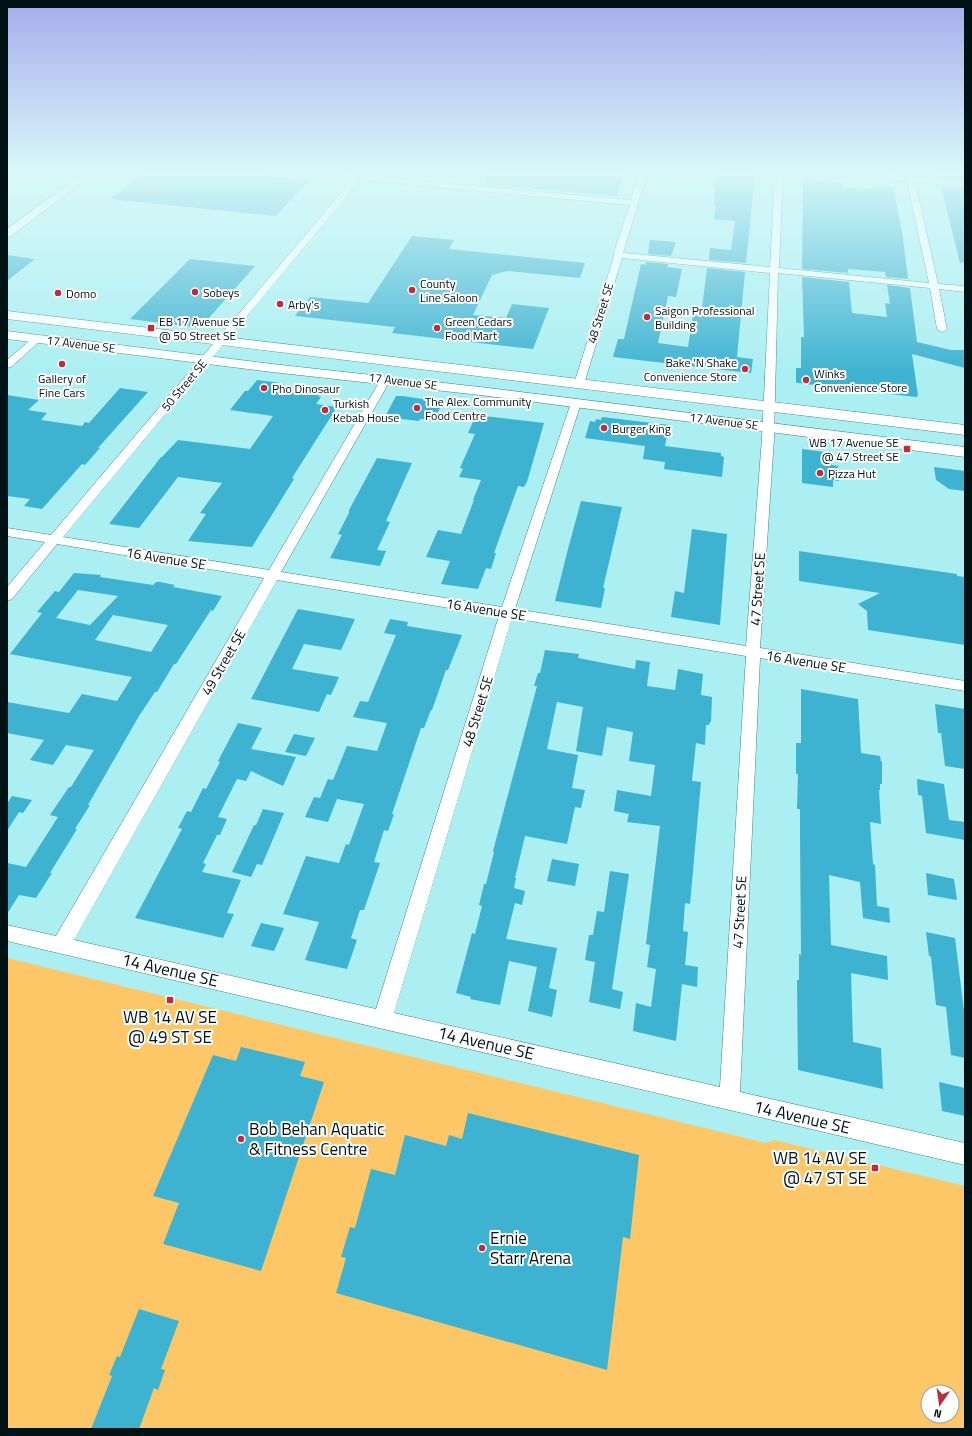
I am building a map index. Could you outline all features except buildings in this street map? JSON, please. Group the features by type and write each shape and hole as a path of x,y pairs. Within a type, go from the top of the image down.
{"main road":[{"name":"17 Avenue SE","path":"7,315 965,430"},
{"name":"17 Avenue SE","path":"7,335 386,379 965,452"}],"street":[{"name":"50 Street SE","path":"7,596 305,241"},
{"name":"48 Street SE","path":"579,384 621,241"},
{"name":"47 Street SE","path":"729,1100 753,652 768,427 776,241"},
{"path":"924,241 942,329"},
{"path":"617,255 965,289"},
{"path":"7,366 37,338"},
{"name":"49 Street SE","path":"61,945 272,575 386,379"},
{"name":"48 Street SE","path":"382,1020 507,613 576,403"},
{"name":"16 Avenue SE","path":"7,532 965,686"},
{"name":"14 Avenue SE","path":"7,933 965,1154"}],"shaded area":[{"path":"7,958 766,1143 774,1140 965,1186 965,1429 7,1429"}],"place":[{"name":"County Line Saloon","path":"412,290"},
{"name":"Sobeys","path":"195,292"},
{"name":"Domo","path":"58,293"},
{"name":"Arby's","path":"280,304"},
{"name":"Saigon Professional Building","path":"647,317"},
{"name":"EB 17 Avenue SE @ 50 Street SE","path":"151,328"},
{"name":"Green Cedars Food Mart","path":"437,328"},
{"name":"Gallery of Fine Cars","path":"62,364"},
{"name":"Bake 'N Shake Convenience Store","path":"745,369"},
{"name":"Winks Convenience Store","path":"806,380"},
{"name":"Pho Dinosaur","path":"264,388"},
{"name":"The Alex. Community Food Centre","path":"417,408"},
{"name":"Turkish Kebab House","path":"325,410"},
{"name":"Burger King","path":"604,428"},
{"name":"WB 17 Avenue SE @ 47 Street SE","path":"907,449"},
{"name":"Pizza Hut","path":"820,473"},
{"name":"WB 14 AV SE @ 49 ST SE","path":"170,1000"},
{"name":"Bob Behan Aquatic & Fitness Centre","path":"241,1139"},
{"name":"WB 14 AV SE @ 47 ST SE","path":"875,1168"},
{"name":"Ernie Starr Arena","path":"482,1248"}]}
